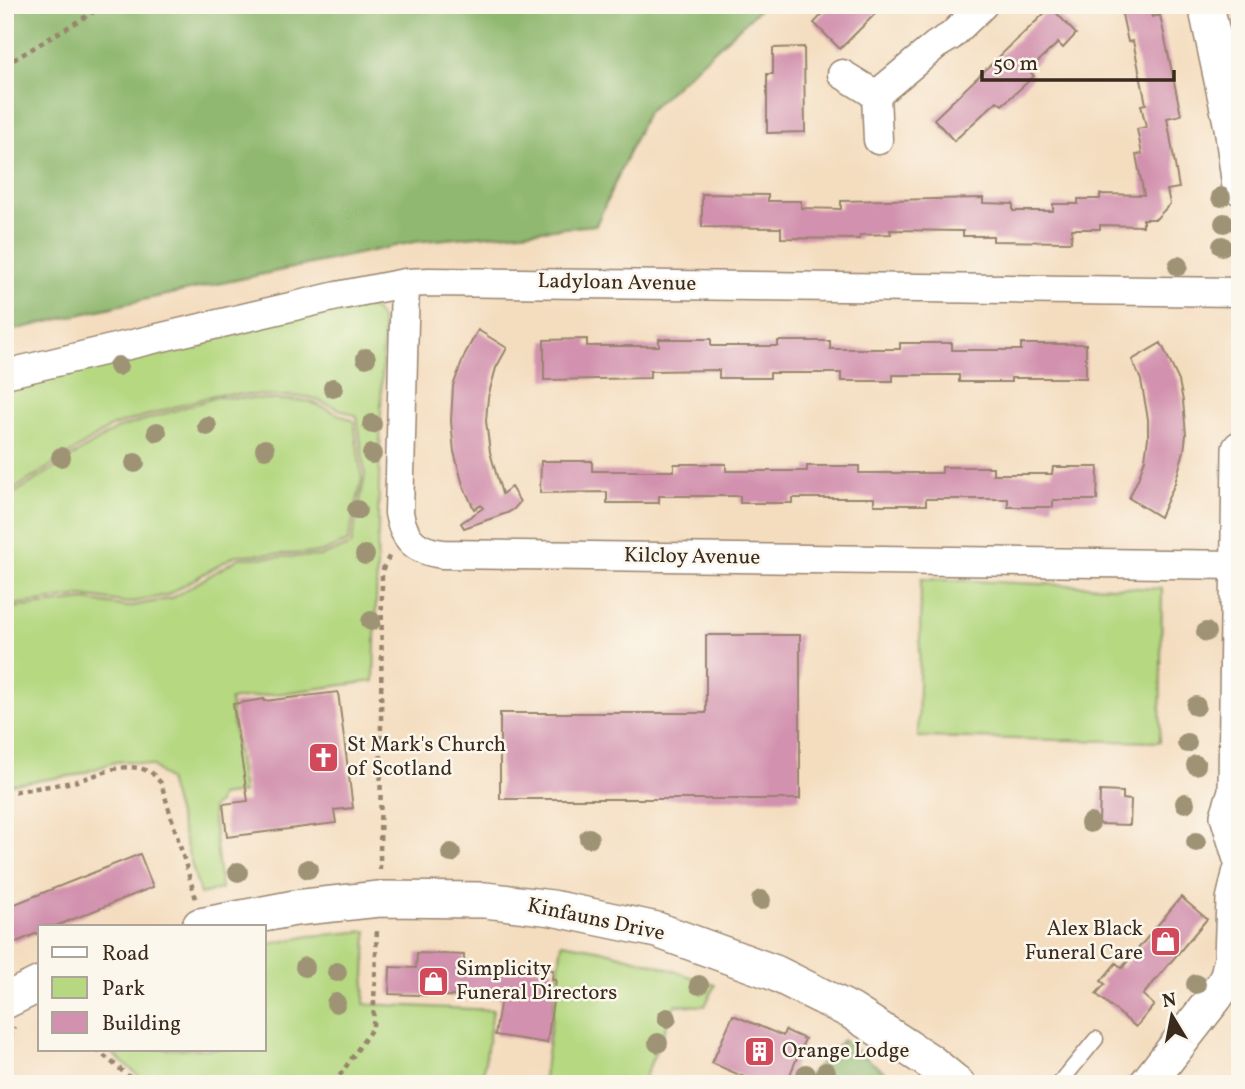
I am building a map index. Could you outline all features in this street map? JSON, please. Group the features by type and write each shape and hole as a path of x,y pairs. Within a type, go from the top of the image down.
{"street":[{"path":"876,95 936,45 951,36 984,5"},
{"path":"1206,5 1236,126 1240,187"},
{"path":"842,74 876,95"},
{"path":"876,95 878,140"},
{"name":"Ladyloan Avenue","path":"5,374 337,296 405,283 454,281 1240,292"},
{"path":"405,283 399,513 407,536"},
{"path":"1240,449 1236,791 1227,816 1240,856"},
{"name":"Kilcloy Avenue","path":"407,536 419,548 443,554 1238,565"},
{"path":"1147,1084 1216,997 1227,979 1232,959 1234,900 1240,874"},
{"name":"Kinfauns Drive","path":"198,913 295,908 379,899 485,900 552,908 657,930 775,973 851,1011 929,1060 957,1084"},
{"path":"5,1001 38,985"}],"lane":[{"path":"1059,1084 1096,1039"}],"path":[{"path":"5,65 105,5"},
{"path":"334,1084 373,1027 379,899 382,575 388,557 407,536"},
{"path":"5,793 74,782 117,768 140,768 151,772 161,783 198,913"},
{"path":"97,1050 138,1084"}],"green space":[{"path":"5,5 764,5 647,112 596,225 414,242 5,332"},
{"path":"353,302 366,305 378,314 383,332 374,681 230,700 243,793 220,796 218,803 212,808 221,889 200,894 168,780 153,766 128,761 115,762 77,775 5,785 5,609 85,600 128,607 172,598 239,558 321,556 351,545 365,476 357,416 309,397 217,394 113,426 13,490 5,492 5,386"},
{"path":"217,397 309,401 354,421 362,479 348,542 320,553 236,555 167,595 128,603 83,596 5,606 5,495 16,492 116,429"},
{"path":"921,579 1162,589 1160,742 918,737"},
{"path":"367,931 364,1004 493,1010 482,1081 501,1084 148,1084 108,1050 266,1050 266,945 310,936"},
{"path":"562,943 654,964 715,985 705,1006 675,1005 642,1084 543,1084"},
{"path":"843,1040 900,1084 800,1084"}],"building":[{"path":"831,5 884,5 840,49 814,23"},
{"path":"1120,5 1149,5 1152,17 1160,15 1181,115 1167,118 1179,188 1167,190 1170,204 1156,219 1143,219 1143,226 1100,225 1100,229 1072,229 1071,242 993,241 993,236 963,236 963,231 890,230 891,234 860,235 859,239 781,238 781,228 702,227 702,194 768,195 768,201 801,201 801,208 841,209 841,201 983,198 983,203 1013,204 1013,211 1053,211 1053,204 1078,204 1078,199 1100,199 1100,194 1144,195 1136,155 1142,154 1137,129 1146,127 1141,105 1146,104 1133,41 1128,42"},
{"path":"1051,7 1076,34 1063,48 1058,43 1029,70 1034,76 1002,105 997,101 954,141 934,119"},
{"path":"804,47 805,132 767,133 767,74 773,74 773,48"},
{"path":"478,330 507,348 496,368 488,397 486,421 490,452 502,494 511,487 520,502 507,513 464,528 461,523 483,508 481,505 474,509 463,485 454,452 451,421 453,386"},
{"path":"587,339 587,346 659,346 659,339 711,339 711,346 778,346 778,341 830,341 830,349 900,349 900,343 952,343 952,350 1021,350 1021,344 1086,344 1086,378 1011,378 1011,382 959,382 959,375 893,375 893,381 841,381 841,373 770,373 770,378 719,378 719,370 650,371 650,378 544,380 544,340"},
{"path":"1161,343 1179,381 1186,435 1175,483 1160,517 1129,498 1145,459 1148,438 1148,419 1141,380 1132,360"},
{"path":"541,461 592,461 592,471 674,471 674,464 726,464 726,471 807,471 807,466 859,466 859,473 942,473 942,467 993,467 993,474 1052,474 1053,467 1098,467 1097,500 1053,500 1053,507 1008,507 1008,499 926,499 926,505 874,505 874,498 792,498 792,503 740,503 740,496 659,496 659,503 607,503 607,492 540,493"},
{"path":"706,635 800,635 800,799 500,799 500,713 706,713"},
{"name":"St Mark's Church of Scotland","path":"338,692 353,808 334,810 336,823 227,837 223,804 248,801 233,704"},
{"path":"1100,791 1123,792 1123,799 1131,800 1130,825 1099,824"},
{"path":"140,854 153,887 58,925 38,925 38,933 14,943 5,922 5,908"},
{"name":"Alex Black Funeral Care","path":"1181,897 1207,919 1143,995 1154,1005 1136,1027 1096,994 1105,984 1101,981 1116,963 1122,968"},
{"path":"417,953 464,955 464,969 508,970 509,964 553,970 552,980 556,980 547,1043 495,1035 501,998 389,994 390,967 416,968"},
{"name":"Orange Lodge","path":"733,1015 783,1036 785,1030 805,1039 786,1084 760,1084 712,1063"}],"place":[{"name":"St Mark's Church of Scotland","path":"324,757"},
{"name":"Alex Black Funeral Care","path":"1166,941"},
{"name":"Simplicity Funeral Directors","path":"433,981"},
{"name":"Orange Lodge","path":"759,1051"}]}
